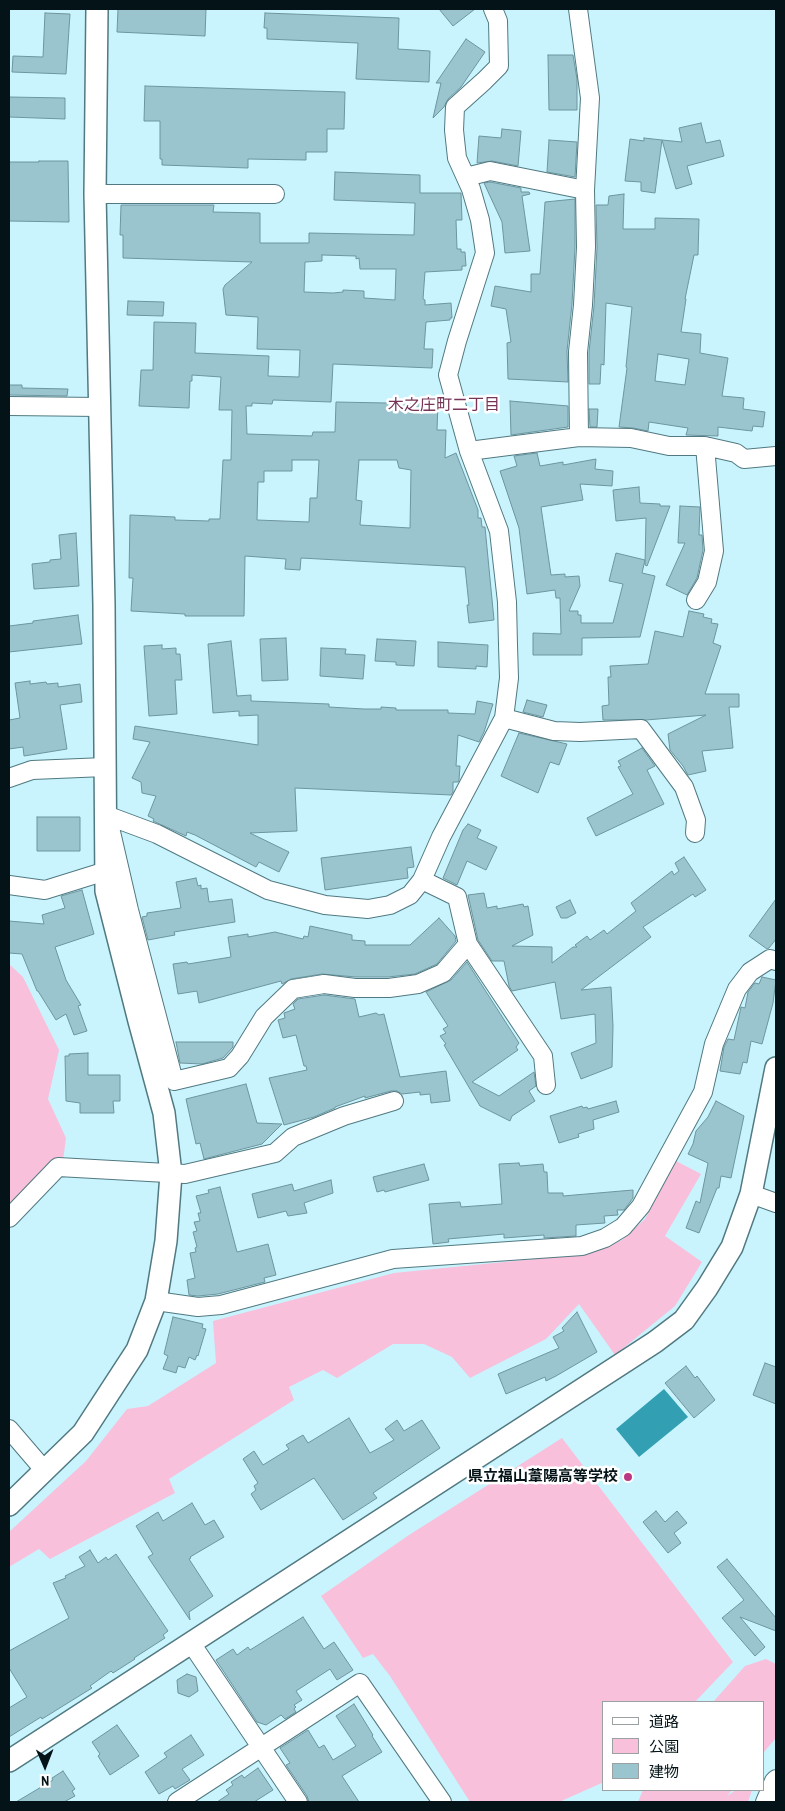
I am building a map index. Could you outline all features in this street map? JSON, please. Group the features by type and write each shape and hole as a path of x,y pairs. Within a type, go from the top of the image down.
{"street":[{"path":"97,9 95,194 106,815 112,868 129,910 174,1081 229,1068 240,1056 264,1017 293,989 324,984 355,988 389,988 418,984 443,973 468,944"},
{"path":"106,815 157,834 268,890 325,905 368,909 390,905 410,896 422,880 440,837 504,718 509,678 507,602 499,531 468,451 448,375 485,253 480,220 466,177 457,158 454,130 455,107 499,66 498,21 493,9"},
{"path":"578,9 590,98 585,190 586,247 578,352 579,437"},
{"path":"466,177 490,171 585,190"},
{"path":"95,194 275,194"},
{"path":"9,406 100,407"},
{"path":"468,451 579,437 631,438 669,446 705,446 736,452 744,459 776,456"},
{"path":"696,600 707,582 714,551 705,446"},
{"path":"504,718 554,731 580,732 641,729 684,787 696,820 695,834"},
{"path":"9,778 32,770 105,767"},
{"path":"9,885 46,890 112,868"},
{"path":"9,1504 83,1433 137,1350 156,1301 166,1241 171,1174 164,1114 106,891 112,868"},
{"path":"422,880 457,897 468,944 543,1056 546,1085"},
{"path":"156,1301 198,1307 221,1305 393,1259 582,1246 605,1238 623,1227 641,1206 703,1092 714,1044 737,990 750,972 770,959 776,961"},
{"path":"9,1761 655,1342 684,1320 707,1288 732,1247 751,1194 776,1068"},
{"path":"9,1218 58,1167 185,1174 275,1153 293,1138 344,1116 394,1101"},
{"path":"751,1194 776,1203"},
{"path":"9,1429 45,1471"},
{"path":"191,1643 260,1749 298,1802"},
{"path":"177,1802 360,1683 442,1802"},
{"path":"765,1802 776,1780"}],"green space":[{"path":"9,964 23,977 59,1050 48,1099 66,1138 63,1161 9,1216"},
{"path":"676,1161 701,1174 665,1236 702,1262 675,1306 615,1355 579,1304 546,1339 470,1378 452,1357 424,1344 393,1344 337,1378 323,1370 289,1387 294,1400 169,1479 175,1493 50,1559 39,1549 9,1567 9,1532 86,1461 127,1409 148,1406 216,1363 213,1321 394,1273 554,1257 599,1249 622,1240 645,1219"},
{"path":"562,1438 733,1662 696,1701 602,1701 602,1783 559,1802 470,1802 390,1676 373,1654 363,1658 321,1596 409,1535"},
{"path":"766,1659 776,1664 776,1738 765,1751 765,1701 714,1701 745,1666"},
{"path":"643,1791 731,1791 727,1796 734,1791 752,1791 748,1802 638,1802"}],"water":[{"path":"664,1389 688,1417 639,1457 616,1429"}],"building":[{"path":"118,9 206,9 205,36 117,32"},
{"path":"439,9 475,9 453,26"},
{"path":"45,13 70,14 66,74 12,72 13,56 43,57"},
{"path":"265,13 399,18 398,49 430,51 429,82 356,79 358,43 267,39 267,28 264,28"},
{"path":"466,39 485,52 461,87 448,99 444,107 433,118 441,83 436,83"},
{"path":"548,55 573,55 577,79 577,110 549,110"},
{"path":"145,86 345,92 344,129 327,129 327,152 306,152 306,160 248,159 248,168 162,165 162,159 160,159 160,121 144,121"},
{"path":"9,97 65,98 65,119 9,117"},
{"path":"701,123 706,143 720,140 724,156 687,166 692,184 676,189 662,140 682,142 679,128"},
{"path":"502,129 521,131 518,166 492,161 477,163 479,136 501,138"},
{"path":"644,138 662,140 655,193 641,191 641,182 625,181 630,139 644,141"},
{"path":"549,140 577,142 575,177 547,172"},
{"path":"68,161 69,222 9,221 9,162"},
{"path":"335,172 420,175 420,193 461,193 462,220 456,220 457,249 465,252 466,266 462,266 462,270 425,272 423,299 425,300 425,305 451,303 452,318 450,320 426,322 424,349 433,349 432,368 333,364 331,402 273,400 272,404 252,403 252,406 246,406 247,434 312,436 313,432 335,432 336,402 438,404 437,430 446,430 445,458 456,453 478,510 478,518 481,518 482,527 485,527 494,620 469,623 465,567 301,558 300,570 285,569 286,559 245,556 244,616 185,616 185,614 131,611 133,578 129,578 130,515 175,517 175,520 209,521 209,519 220,519 223,460 231,460 232,410 219,410 221,377 192,375 189,408 139,406 141,370 153,370 154,322 196,323 195,353 269,356 268,376 299,377 300,350 257,349 258,317 226,315 223,289 225,285 252,262 123,258 123,235 120,235 121,205 214,205 213,212 260,213 260,243 309,243 309,233 414,235 415,203 334,200","holes":["322,255 356,256 356,259 359,258 360,269 396,269 395,300 364,298 364,291 304,292 305,262 322,261","292,460 319,460 317,498 310,498 309,522 257,520 258,482 264,482 264,471 292,471","359,460 397,460 399,468 411,470 410,528 360,525 362,501 356,500"]},
{"path":"490,182 521,188 521,192 529,192 530,194 522,196 530,251 505,253 502,222 484,183"},
{"path":"624,194 623,229 655,229 655,218 699,219 698,255 694,255 685,299 681,332 701,334 700,353 728,358 722,396 744,398 743,409 765,412 763,427 753,426 752,431 718,427 718,436 686,435 688,428 649,422 648,431 619,427 627,368 632,307 606,303 604,365 601,364 600,384 589,384 589,352 597,248 596,205 608,205 609,196","holes":["658,354 689,359 685,385 655,381"]},
{"path":"575,199 572,304 567,351 568,382 508,379 507,343 511,342 506,309 491,306 495,286 531,292 531,274 540,274 545,202"},
{"path":"128,301 164,302 163,316 127,315"},
{"path":"9,385 22,385 22,388 68,389 67,396 9,395"},
{"path":"510,401 568,406 568,427 511,435"},
{"path":"589,409 598,409 597,427 590,427"},
{"path":"537,453 540,466 563,462 563,465 596,459 595,469 613,471 612,486 580,484 583,500 541,507 551,575 579,576 580,586 569,611 578,611 578,615 581,615 581,623 613,623 623,584 609,581 616,553 645,560 642,573 655,576 640,637 582,638 582,655 533,655 533,633 561,634 560,598 556,598 555,590 527,594 519,528 500,471 517,466 514,456"},
{"path":"639,487 640,503 670,506 647,566 645,565 646,518 616,521 613,490"},
{"path":"680,506 700,507 699,535 702,535 703,550 697,578 687,595 666,585 685,543 678,543"},
{"path":"76,533 79,586 34,589 32,564 61,559 59,535"},
{"path":"689,611 704,614 703,617 712,619 711,623 718,624 713,643 721,646 705,694 739,694 739,707 729,707 733,748 702,751 706,771 688,775 670,750 668,734 706,715 646,720 603,720 602,706 609,705 608,677 611,677 610,666 648,664 655,631 683,637"},
{"path":"78,615 82,644 9,652 9,626"},
{"path":"286,638 288,680 262,681 260,639"},
{"path":"377,639 416,641 414,666 396,665 396,662 375,661"},
{"path":"231,641 237,696 251,695 251,701 329,704 329,707 364,709 381,709 381,707 396,708 396,710 448,710 448,713 475,714 477,701 493,704 479,742 458,735 456,766 460,766 459,780 458,782 453,782 453,792 451,795 295,788 297,831 250,833 289,852 279,872 259,862 256,867 195,835 187,832 186,836 153,821 154,819 148,816 156,796 142,793 141,782 132,778 150,742 133,739 135,726 258,745 258,715 239,716 239,711 213,713 208,644"},
{"path":"438,642 488,645 487,667 476,666 476,669 438,667"},
{"path":"162,645 162,649 176,648 176,654 180,654 182,680 175,680 177,714 149,716 144,646"},
{"path":"321,648 346,649 345,654 365,655 363,679 320,676"},
{"path":"30,681 30,684 58,683 58,687 80,684 82,702 60,705 67,749 24,756 23,747 9,749 9,720 20,718 15,683"},
{"path":"527,700 547,705 543,717 523,712"},
{"path":"519,733 567,744 559,765 550,762 538,793 501,776"},
{"path":"642,748 655,766 647,770 664,804 596,836 587,818 633,794 618,767 621,766 618,761"},
{"path":"37,817 80,817 80,851 37,851"},
{"path":"468,824 481,830 477,838 497,847 486,870 467,861 457,885 443,878 463,830"},
{"path":"411,847 414,867 407,868 408,878 325,890 321,858"},
{"path":"684,857 706,890 695,897 693,894 643,927 651,937 581,990 611,987 613,1026 612,1067 581,1079 571,1053 596,1043 595,1014 561,1019 555,982 512,991 509,986 504,961 492,961 478,940 468,895 484,893 487,908 497,906 497,909 523,904 524,907 528,906 533,935 512,946 552,947 552,963 573,947 577,947 575,945 587,936 590,940 604,930 607,934 636,911 631,903 672,871 674,875 679,871 675,863"},
{"path":"196,878 198,886 201,885 201,889 207,888 209,902 232,899 235,922 174,932 175,935 148,940 142,917 147,916 147,913 181,908 176,882"},
{"path":"82,890 94,934 55,947 66,980 81,1005 78,1006 87,1031 74,1035 66,1014 56,1020 37,991 22,954 9,953 9,921 44,924 42,915 65,908 61,896"},
{"path":"776,899 776,939 767,949 749,936"},
{"path":"570,900 576,913 567,918 561,918 556,907"},
{"path":"439,918 455,936 456,941 437,964 415,974 388,977 356,977 322,974 291,979 282,984 281,981 199,1003 197,991 178,994 173,964 187,962 188,964 231,957 228,937 248,934 248,937 275,932 303,939 304,936 308,937 310,926 352,935 352,940 365,941 365,945 410,945"},
{"path":"467,962 519,1043 516,1047 518,1050 472,1082 499,1096 534,1072 536,1086 529,1091 535,1101 512,1116 510,1121 480,1106 444,1045 446,1044 440,1036 446,1033 443,1029 448,1026 426,992 451,980"},
{"path":"762,977 776,980 773,1003 762,1044 751,1041 747,1063 743,1062 740,1074 720,1071 724,1047 728,1039 734,1040 741,1007 745,1008 748,992 755,983 759,984"},
{"path":"324,995 355,999 359,1017 376,1013 379,1015 384,1014 400,1077 446,1071 450,1101 431,1103 430,1094 420,1095 420,1092 402,1094 397,1091 391,1091 365,1098 365,1096 314,1117 284,1125 269,1078 307,1070 306,1066 304,1066 296,1035 283,1038 278,1020 285,1018 284,1013 295,1009 293,1004 298,999"},
{"path":"176,1042 233,1042 233,1047 223,1058 202,1064 180,1063"},
{"path":"88,1053 88,1075 120,1075 120,1101 113,1101 114,1113 80,1113 80,1103 66,1101 65,1056"},
{"path":"246,1084 257,1123 282,1124 262,1144 204,1159 200,1143 196,1144 186,1099"},
{"path":"616,1101 619,1112 593,1120 594,1129 578,1134 579,1137 559,1143 550,1116 582,1106 588,1109"},
{"path":"716,1101 744,1116 731,1178 721,1176 719,1188 717,1188 699,1233 686,1228 696,1201 700,1203 708,1163 688,1154 696,1131 708,1117"},
{"path":"519,1163 520,1166 543,1164 544,1172 547,1172 548,1193 563,1193 563,1196 633,1190 633,1198 624,1210 617,1210 618,1215 604,1216 605,1223 576,1225 576,1236 544,1238 544,1235 504,1238 504,1234 448,1239 449,1242 433,1244 429,1204 460,1202 461,1207 502,1204 499,1164"},
{"path":"424,1164 429,1180 385,1192 384,1190 377,1192 373,1177"},
{"path":"331,1180 333,1193 304,1203 307,1213 288,1216 286,1211 258,1218 252,1194 292,1184 294,1191"},
{"path":"220,1187 237,1252 268,1244 276,1275 264,1278 265,1282 218,1294 189,1295 187,1280 195,1278 190,1253 196,1252 195,1248 197,1247 193,1232 197,1231 194,1222 200,1221 198,1213 201,1213 196,1196 209,1193 208,1190"},
{"path":"577,1312 597,1352 546,1381 545,1377 506,1394 498,1374 559,1348 553,1337 564,1331 562,1328"},
{"path":"173,1317 203,1324 202,1328 206,1329 198,1356 195,1360 189,1357 185,1368 178,1366 176,1373 163,1369 168,1356 164,1354"},
{"path":"765,1363 776,1367 776,1404 753,1395"},
{"path":"686,1366 695,1378 697,1376 715,1400 694,1418 665,1383"},
{"path":"349,1418 370,1453 394,1440 385,1429 397,1420 404,1431 422,1420 440,1448 373,1493 377,1498 343,1520 314,1478 261,1510 251,1494 256,1490 254,1486 258,1483 243,1459 254,1451 263,1465 289,1449 286,1445 303,1435 308,1443"},
{"path":"192,1503 205,1525 214,1520 224,1537 189,1559 213,1596 189,1612 190,1620 148,1557 153,1554 136,1526 158,1512 163,1521"},
{"path":"656,1511 665,1522 677,1511 687,1523 674,1533 681,1543 668,1553 643,1522"},
{"path":"90,1550 98,1563 106,1557 108,1560 116,1554 168,1631 163,1635 165,1638 113,1673 111,1671 90,1686 92,1688 9,1737 9,1708 27,1697 9,1668 9,1651 69,1618 53,1583 66,1578 65,1576 85,1566 79,1557"},
{"path":"727,1559 776,1618 776,1631 740,1617 765,1647 755,1656 722,1618 744,1600 717,1567"},
{"path":"303,1617 324,1649 334,1642 353,1670 337,1680 330,1669 296,1691 302,1700 294,1705 296,1712 285,1719 281,1715 266,1725 257,1722 216,1660 233,1649 237,1655 248,1647 250,1650"},
{"path":"187,1674 196,1677 198,1691 189,1697 178,1693 177,1680"},
{"path":"354,1704 382,1752 342,1776 359,1802 309,1802 286,1765 290,1763 280,1748 308,1730 319,1748 324,1745 333,1760 356,1746 336,1716"},
{"path":"117,1725 139,1756 110,1775 92,1742"},
{"path":"191,1735 204,1755 182,1769 190,1780 175,1789 173,1786 159,1794 145,1772 167,1757 164,1753"},
{"path":"258,1768 273,1790 254,1802 217,1802 229,1794 226,1790 233,1785 231,1782 242,1775 244,1778"},
{"path":"63,1771 75,1789 72,1791 75,1796 64,1802 16,1802 53,1780 52,1778"}],"place":[{"name":"県立福山葦陽高等学校","path":"628,1477"}],"district":[{"name":"木之庄町二丁目","path":"444,406"}]}
